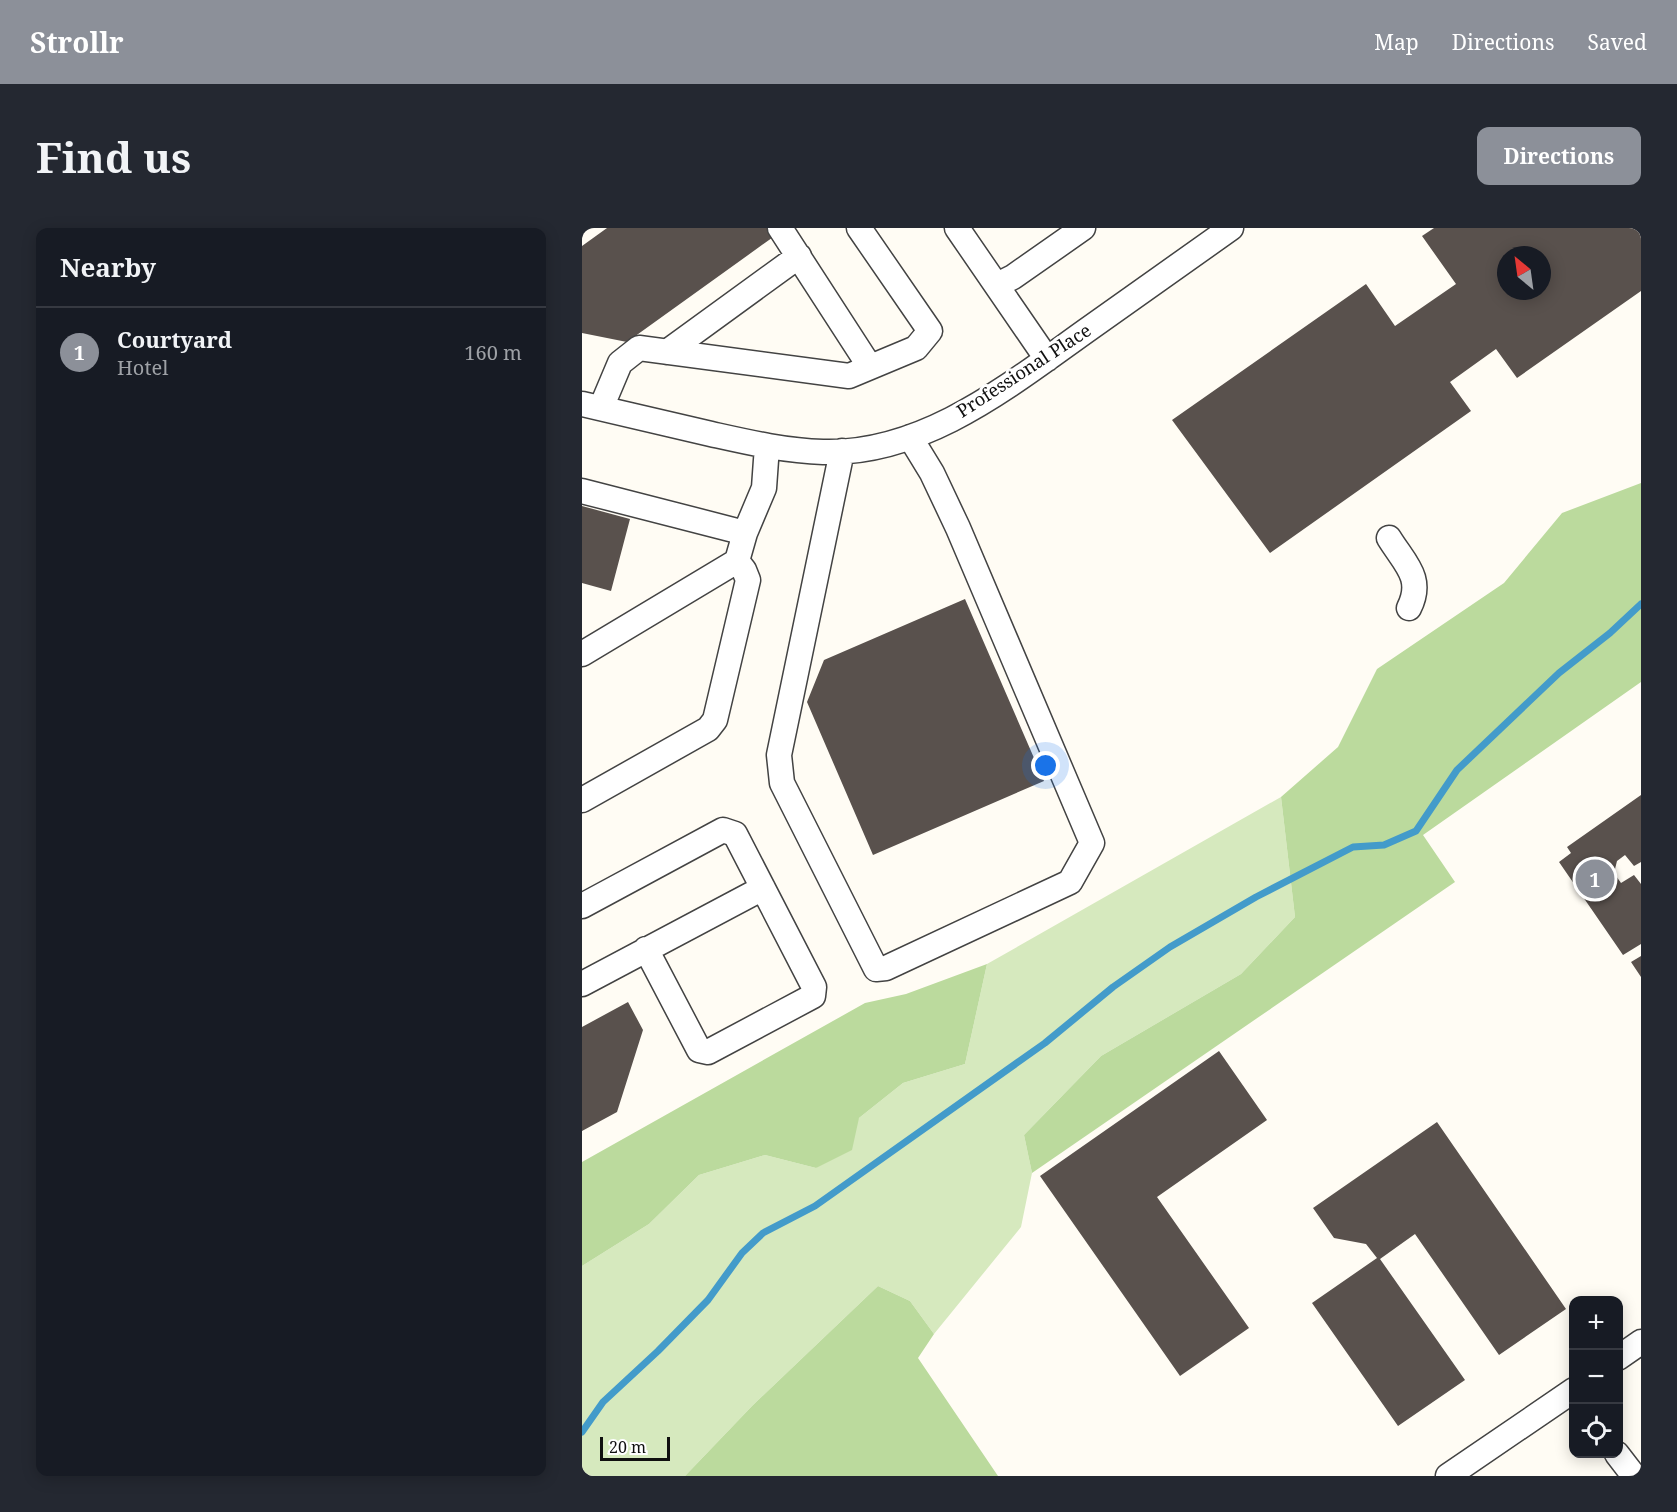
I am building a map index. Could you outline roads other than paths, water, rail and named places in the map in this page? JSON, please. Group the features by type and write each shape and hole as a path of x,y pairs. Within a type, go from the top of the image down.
{"street":[{"path":"780,228 870,367"},
{"path":"592,406 620,363 639,348 849,376 916,348 930,331 859,228"},
{"path":"957,228 1047,359"},
{"path":"997,285 1013,278 1083,228"},
{"name":"Professional Place","path":"592,406 767,446 813,452 861,450 910,437 956,417 988,399 1231,228"},
{"path":"667,352 798,256"},
{"path":"842,451 778,755 782,783 876,969 886,968 1070,882 1092,843 958,528 932,473 910,437"},
{"path":"582,654 737,561 745,533 764,488 767,446"},
{"path":"582,491 745,533"},
{"path":"1389,538 1415,579 1414,597 1409,608"},
{"path":"582,800 708,729 715,720 748,580 737,561"},
{"path":"582,906 723,830 735,834 814,987 813,996 708,1052 699,1050 646,949"},
{"path":"582,984 763,888"},
{"path":"1623,1355 1641,1342"},
{"path":"1448,1476 1569,1394"},
{"path":"1620,1458 1634,1476"}],"waterway":[{"path":"582,1432 603,1402 708,1300 742,1253 763,1233 815,1206 1045,1043 1113,987 1170,947 1256,897 1353,847 1384,845 1416,831 1457,770 1559,673 1610,633 1641,604"}],"place":[{"name":"Courtyard","path":"1595,879"}]}
